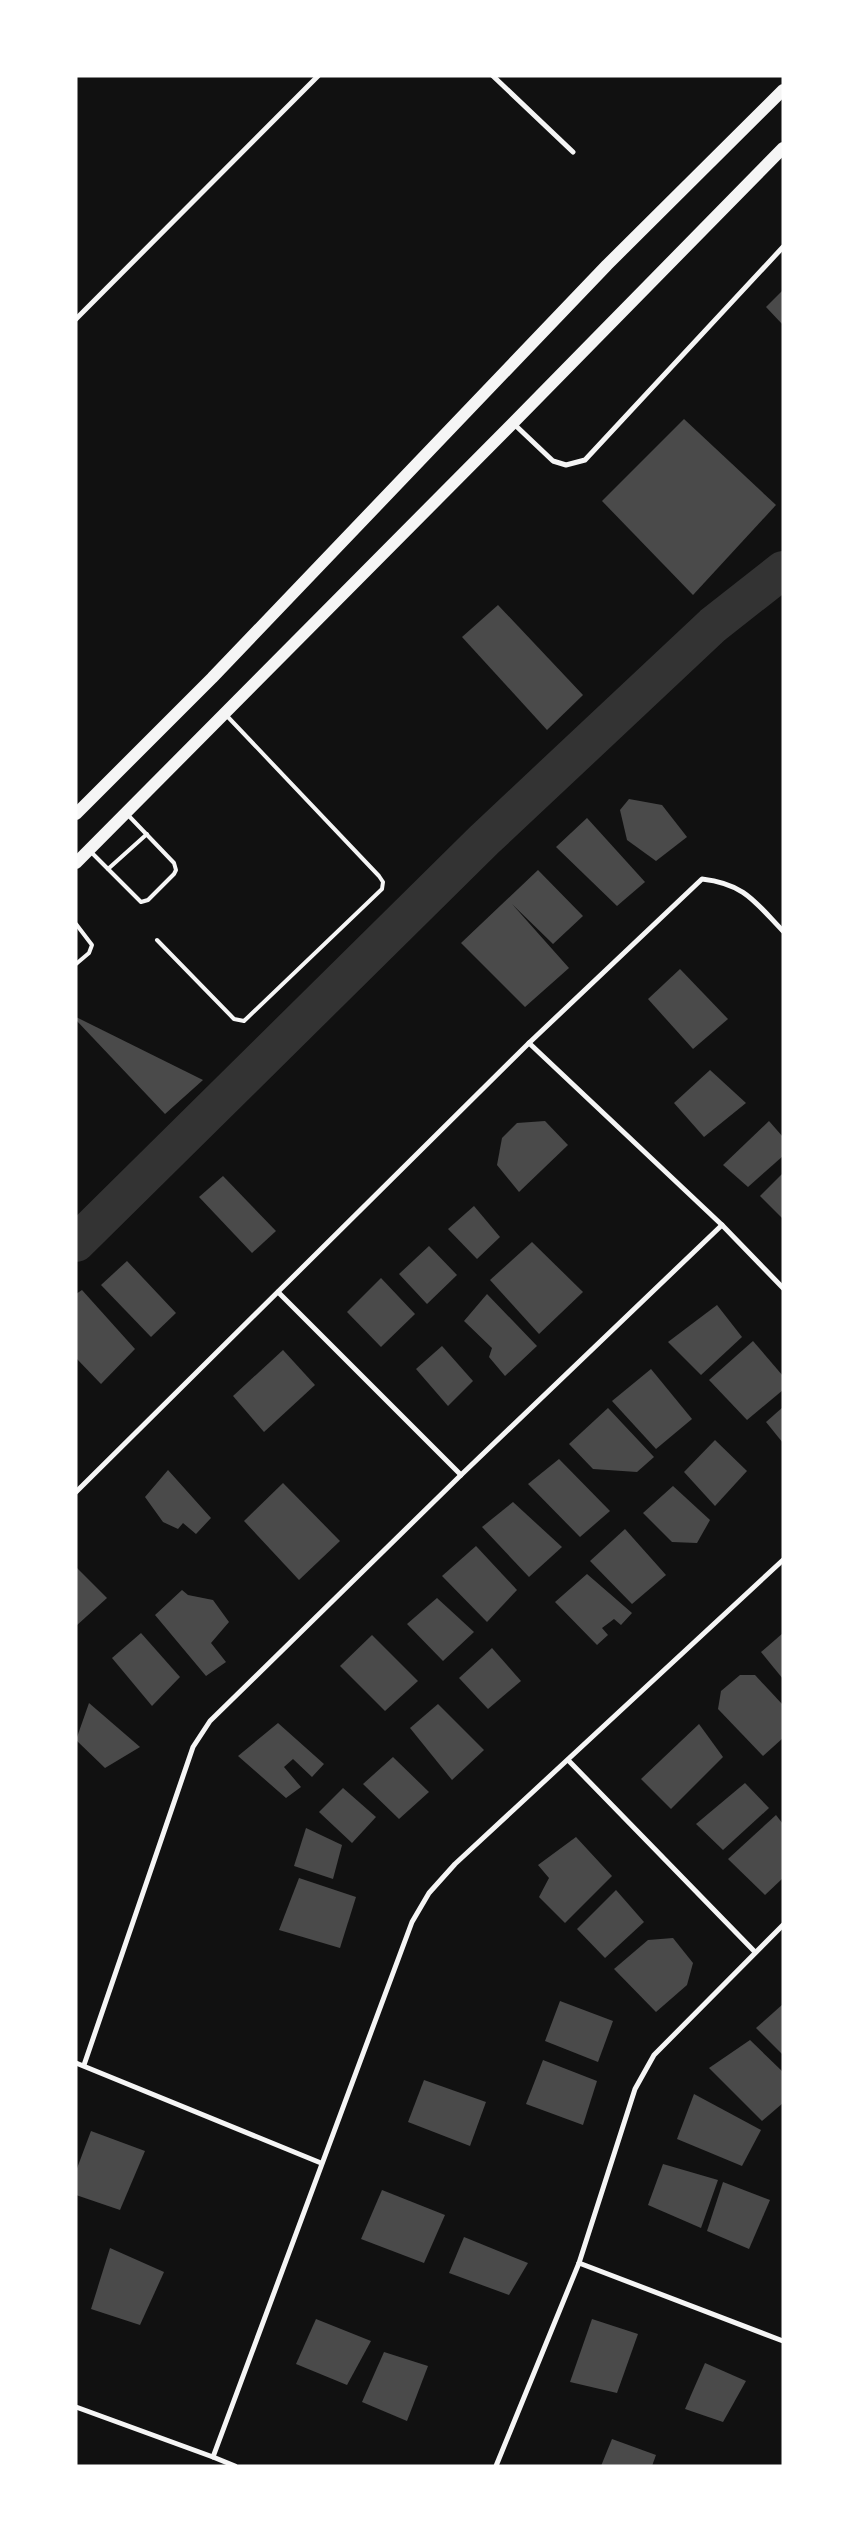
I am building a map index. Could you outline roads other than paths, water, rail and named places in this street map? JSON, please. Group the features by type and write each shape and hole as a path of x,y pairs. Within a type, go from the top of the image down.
{"main road":[{"path":"76,814 212,678 607,265 783,90"},
{"path":"76,863 513,424 783,148"}],"street":[{"path":"76,319 318,76"},
{"path":"493,76 573,152"},
{"path":"513,424 553,461 566,465 585,460 783,247"},
{"path":"76,1492 528,1043 702,879 723,882 747,894 783,931"},
{"path":"528,1043 722,1225 783,1288"},
{"path":"84,2065 193,1746 200,1734 217,1714 461,1475 722,1225"},
{"path":"278,1292 461,1475"},
{"path":"213,2457 320,2163 412,1922 429,1893 455,1864 783,1560"},
{"path":"568,1760 755,1952"},
{"path":"496,2466 579,2263 634,2089 644,2070 654,2055 783,1925"},
{"path":"76,2063 320,2163"},
{"path":"579,2263 783,2341"},
{"path":"76,2407 235,2466"}],"lane":[{"path":"157,940 234,1019 244,1021 382,889 383,882 379,876 225,714"},
{"path":"89,850 138,900 145,902 174,874 176,866 126,813"},
{"path":"108,869 147,834"},
{"path":"76,924 92,945 89,953 76,964"}],"waterway":[{"path":"76,1243 484,840 713,625 783,570"}]}
